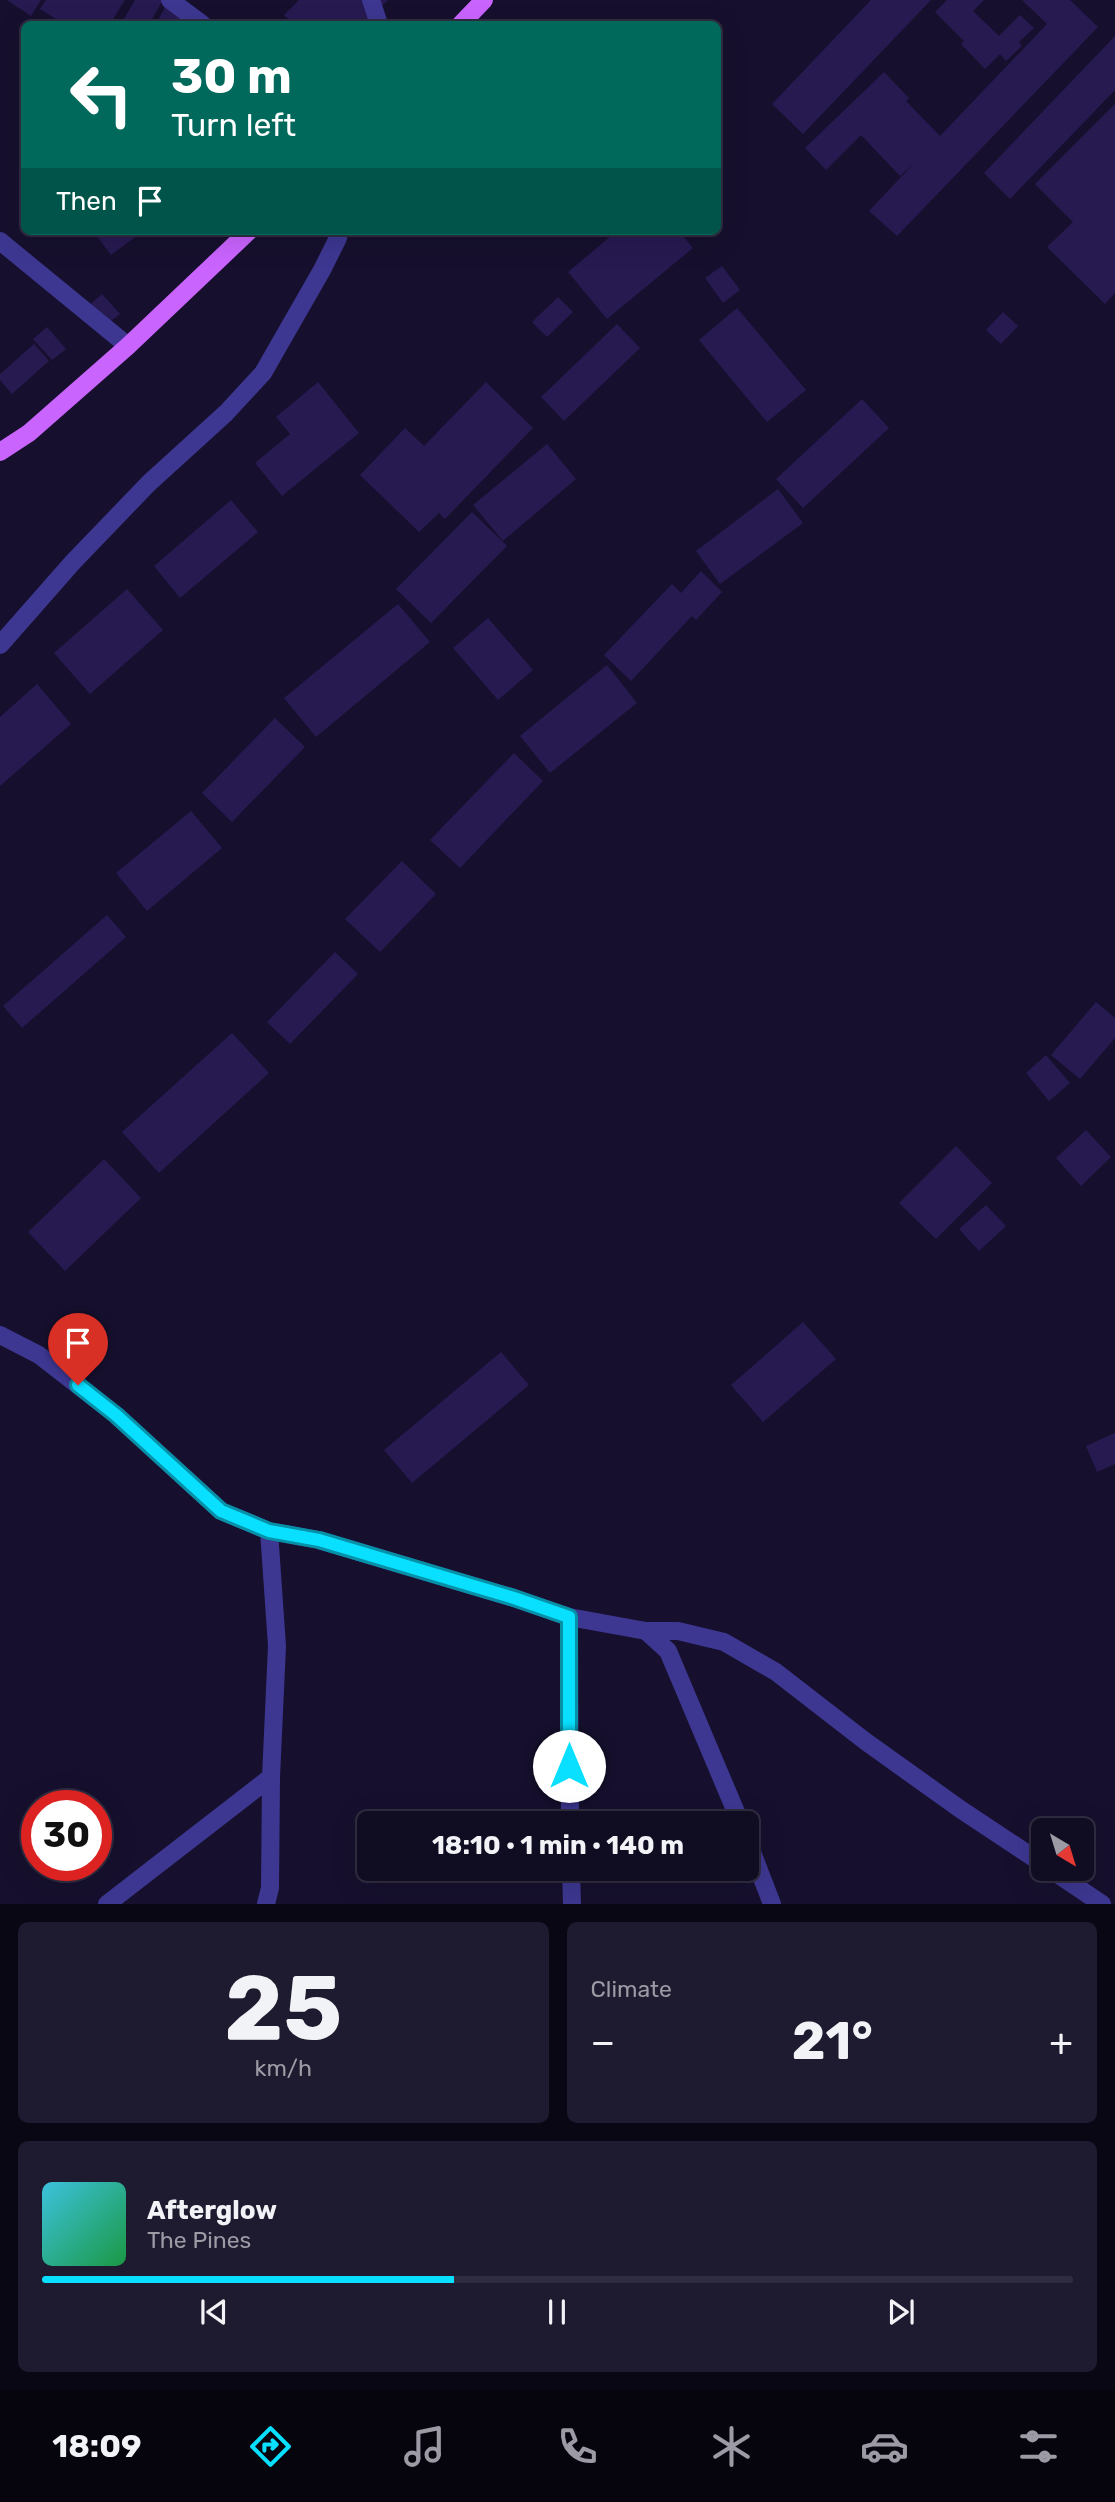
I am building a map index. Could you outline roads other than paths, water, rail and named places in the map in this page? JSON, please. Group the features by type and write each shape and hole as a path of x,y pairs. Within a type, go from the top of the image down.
{"main road":[{"path":"464,21 484,0"},
{"path":"0,452 29,433 128,346 245,235"}],"street":[{"path":"170,0 198,21"},
{"path":"371,0 378,21"},
{"path":"0,645 73,562 149,483 226,413 263,373 322,270 338,235"},
{"path":"0,241 128,346"},
{"path":"0,1335 39,1355 116,1415 221,1511 269,1531 319,1540 569,1617 646,1631 678,1631 724,1642 776,1672 865,1741 1031,1856"},
{"path":"266,1903 270,1888 271,1777 277,1646 269,1531"},
{"path":"569,1617 570,1811"},
{"path":"646,1631 668,1651 736,1811"},
{"path":"107,1903 271,1777"},
{"path":"759,1870 772,1903"},
{"path":"571,1881 572,1903"},
{"path":"1068,1881 1102,1903"}]}
